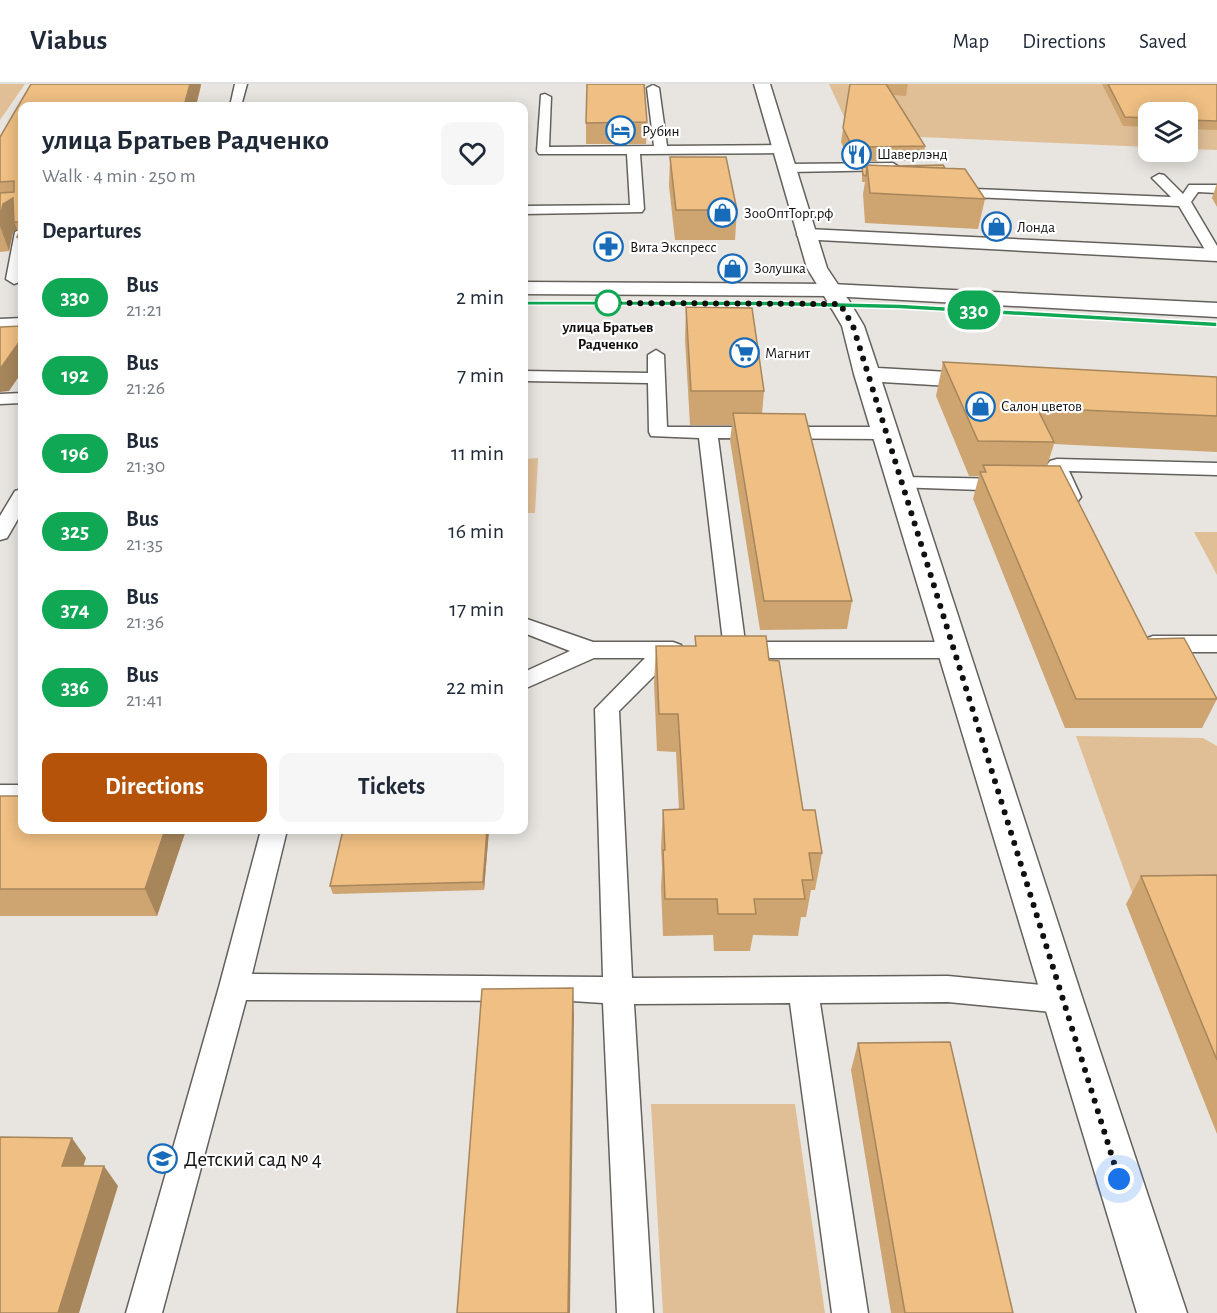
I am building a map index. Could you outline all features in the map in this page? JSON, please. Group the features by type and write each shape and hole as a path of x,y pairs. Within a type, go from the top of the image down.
{"street":[{"path":"762,84 817,268 853,326 866,374 1162,1313"},
{"path":"807,235 1216,255"},
{"path":"528,288 1217,310"},
{"path":"528,303 835,297 1217,324"},
{"path":"0,310 18,308"},
{"path":"0,326 18,325"},
{"path":"866,374 1009,382"}],"lane":[{"path":"237,102 242,84"},
{"path":"653,88 661,150"},
{"path":"545,97 538,142 543,151 782,149"},
{"path":"528,210 637,209 633,150"},
{"path":"788,168 900,170"},
{"path":"1159,178 1184,202 1216,255"},
{"path":"1184,202 1194,188 1217,189"},
{"path":"939,191 1184,202"},
{"path":"14,279 18,256"},
{"path":"656,340 658,432 886,433"},
{"path":"528,376 657,378"},
{"path":"0,399 18,398"},
{"path":"708,432 735,650"},
{"path":"1081,518 1057,465 1217,469"},
{"path":"902,483 1066,486"},
{"path":"0,534 18,502"},
{"path":"528,626 591,650 953,650"},
{"path":"1136,633 1140,644 1217,644"},
{"path":"528,679 591,650"},
{"path":"635,1313 618,991 607,709 666,650"},
{"path":"0,795 18,795"},
{"path":"144,1313 234,987 273,834"},
{"path":"234,987 561,988 618,991 948,989 1062,1000"},
{"path":"803,989 850,1313"}],"shaded area":[{"path":"0,84 25,84 0,120"},
{"path":"829,84 1217,84 1217,150 1198,149 1198,102 1138,102 1138,147 852,134"},
{"path":"538,458 535,513 528,513 528,459"},
{"path":"1194,532 1217,532 1217,575"},
{"path":"1076,736 1203,738 1217,746 1217,895 1133,895"},
{"path":"651,1104 795,1104 825,1313 663,1313"}],"building":[{"path":"31,84 190,84 185,102 20,102"},
{"path":"587,84 644,84 647,122 586,123"},
{"path":"850,84 886,84 925,146 863,147 862,142 850,142 843,128"},
{"path":"1108,84 1217,84 1217,121 1198,120 1198,102 1138,102 1138,118 1125,117"},
{"path":"18,106 18,222 14,222 13,198 3,204 0,218 0,193 14,192 14,181 0,182 0,137"},
{"path":"670,157 726,157 737,210 676,210"},
{"path":"867,165 965,169 985,199 870,193"},
{"path":"943,165 945,168 894,166"},
{"path":"862,167 867,167 866,176 863,175"},
{"path":"686,307 752,308 764,391 691,391"},
{"path":"18,326 18,344 0,369 0,327"},
{"path":"943,362 1217,377 1217,416 1037,408 1054,442 978,441"},
{"path":"733,413 805,414 852,601 764,601"},
{"path":"983,465 1060,466 1148,639 1184,638 1217,699 1076,699 980,472 986,472"},
{"path":"695,636 766,636 769,660 779,661 803,810 815,810 822,853 809,853 813,880 802,880 805,899 754,899 756,914 718,914 717,899 665,899 663,810 684,809 678,714 659,714 656,646 696,646"},
{"path":"0,796 18,796 18,834 164,834 145,889 0,889"},
{"path":"342,834 487,834 483,882 330,886"},
{"path":"1217,875 1217,1060 1141,876"},
{"path":"573,988 568,1313 457,1313 482,989"},
{"path":"950,1042 1013,1313 905,1313 858,1043"},
{"path":"0,1137 72,1138 62,1166 104,1166 58,1313 0,1313"}],"bus line":[{"name":"330","path":"528,303 775,303 900,306 1217,324"}],"place":[{"name":"Рубин","path":"621,131"},
{"name":"Шаверлэнд","path":"856,154"},
{"name":"ЗооОптТорг.рф","path":"723,213"},
{"name":"Лонда","path":"996,227"},
{"name":"Вита Экспресс","path":"609,247"},
{"name":"Золушка","path":"733,268"},
{"name":"улица Братьев Радченко","path":"608,303"},
{"name":"Магнит","path":"744,353"},
{"name":"Салон цветов","path":"980,406"},
{"name":"Детский сад № 4","path":"163,1159"}],"route":[{"path":"608,303 840,304 853,326 866,374 1119,1179"}]}
